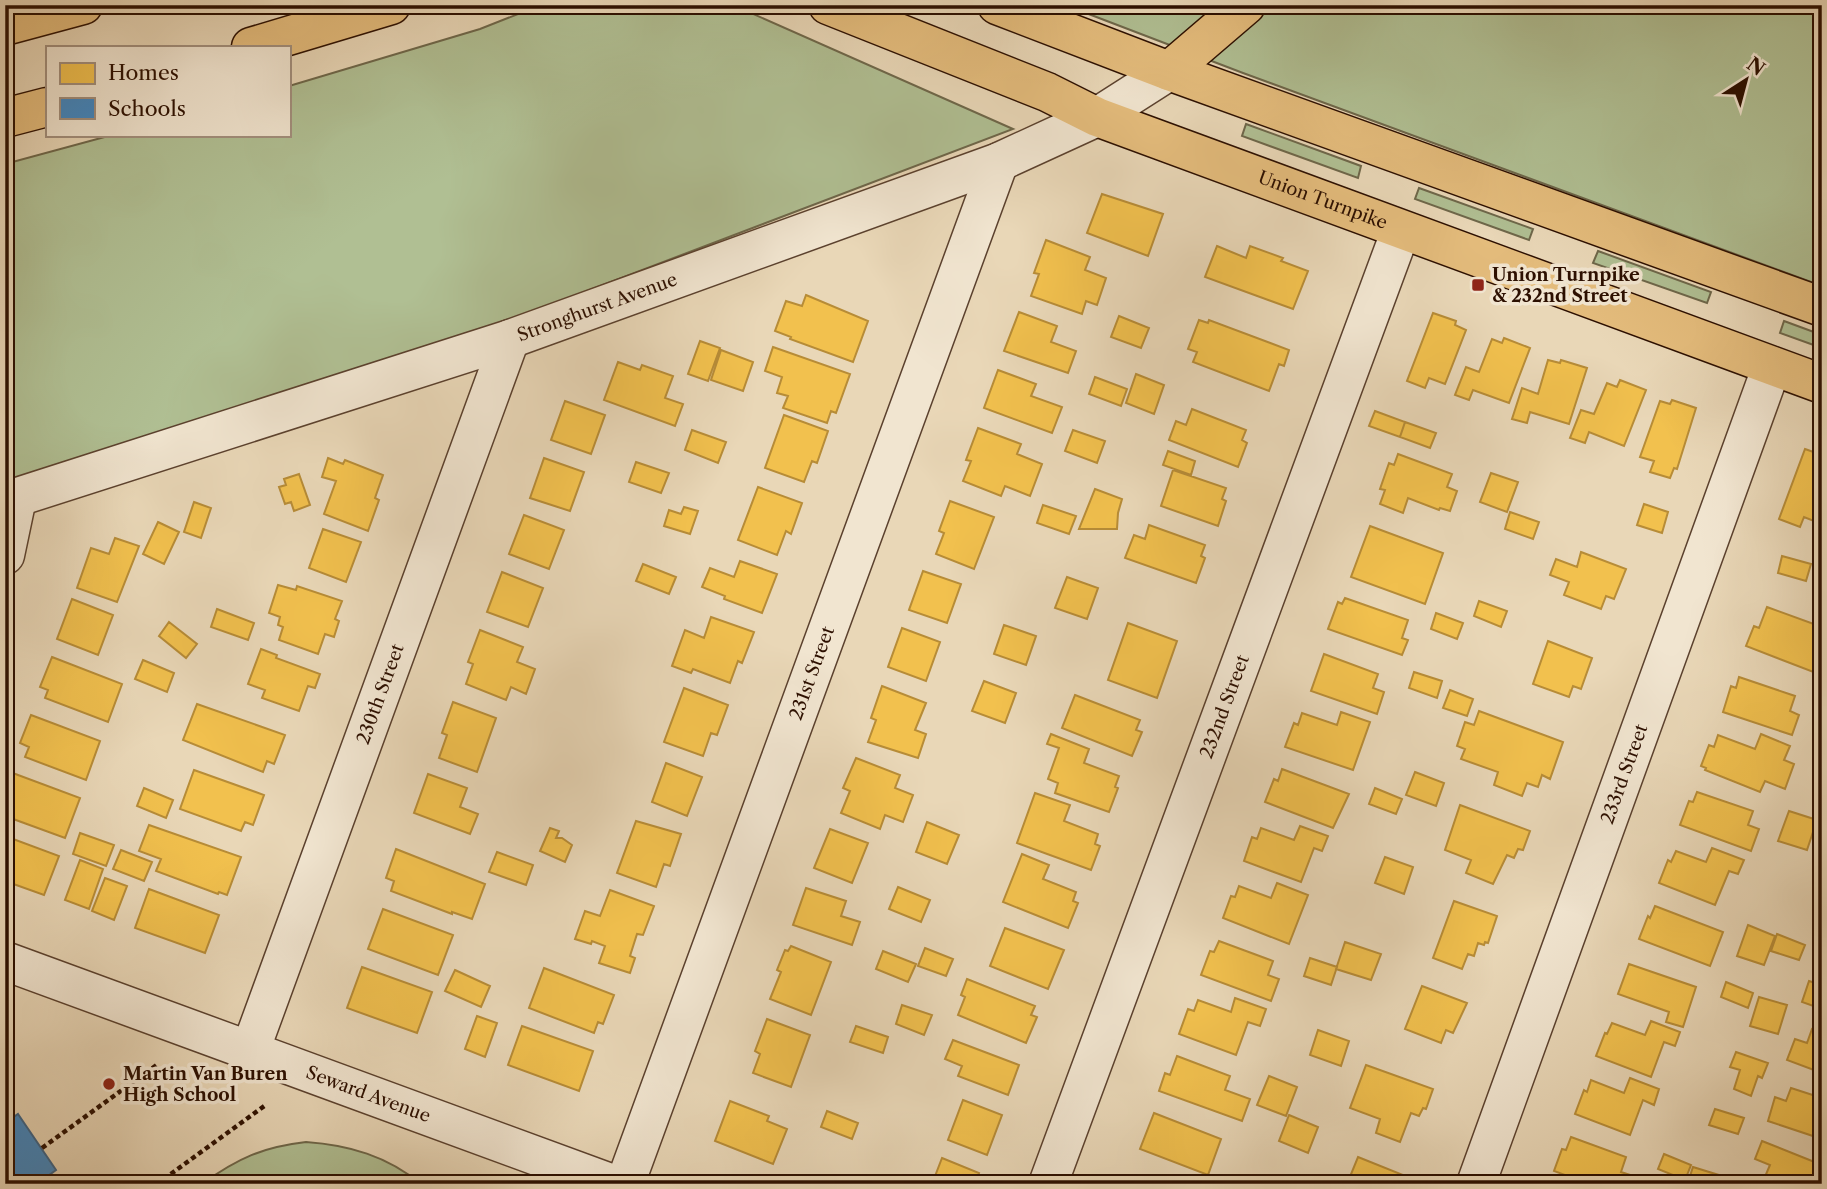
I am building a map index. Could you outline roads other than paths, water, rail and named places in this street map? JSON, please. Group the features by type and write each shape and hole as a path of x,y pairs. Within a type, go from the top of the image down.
{"main road":[{"path":"5,26 83,5"},
{"path":"254,46 390,5"},
{"name":"Union Turnpike","path":"828,5 1047,92 1097,117 1822,384"},
{"path":"997,5 1170,71 1822,307"},
{"path":"1170,71 1247,5"},
{"path":"5,118 46,107"}],"street":[{"name":"Stronghurst Avenue","path":"11,500 510,339 999,162 1097,117 1170,71"},
{"name":"231st Street","path":"625,1184 999,162"},
{"name":"232nd Street","path":"1048,1184 1401,229"},
{"name":"230th Street","path":"250,1051 510,339"},
{"name":"233rd Street","path":"1476,1184 1772,366"},
{"path":"5,555 11,500"},
{"name":"Seward Avenue","path":"5,961 613,1184"}],"place":[{"name":"Union Turnpike & 232nd Street","path":"1478,285"},
{"name":"Martin Van Buren High School","path":"109,1084"}]}
